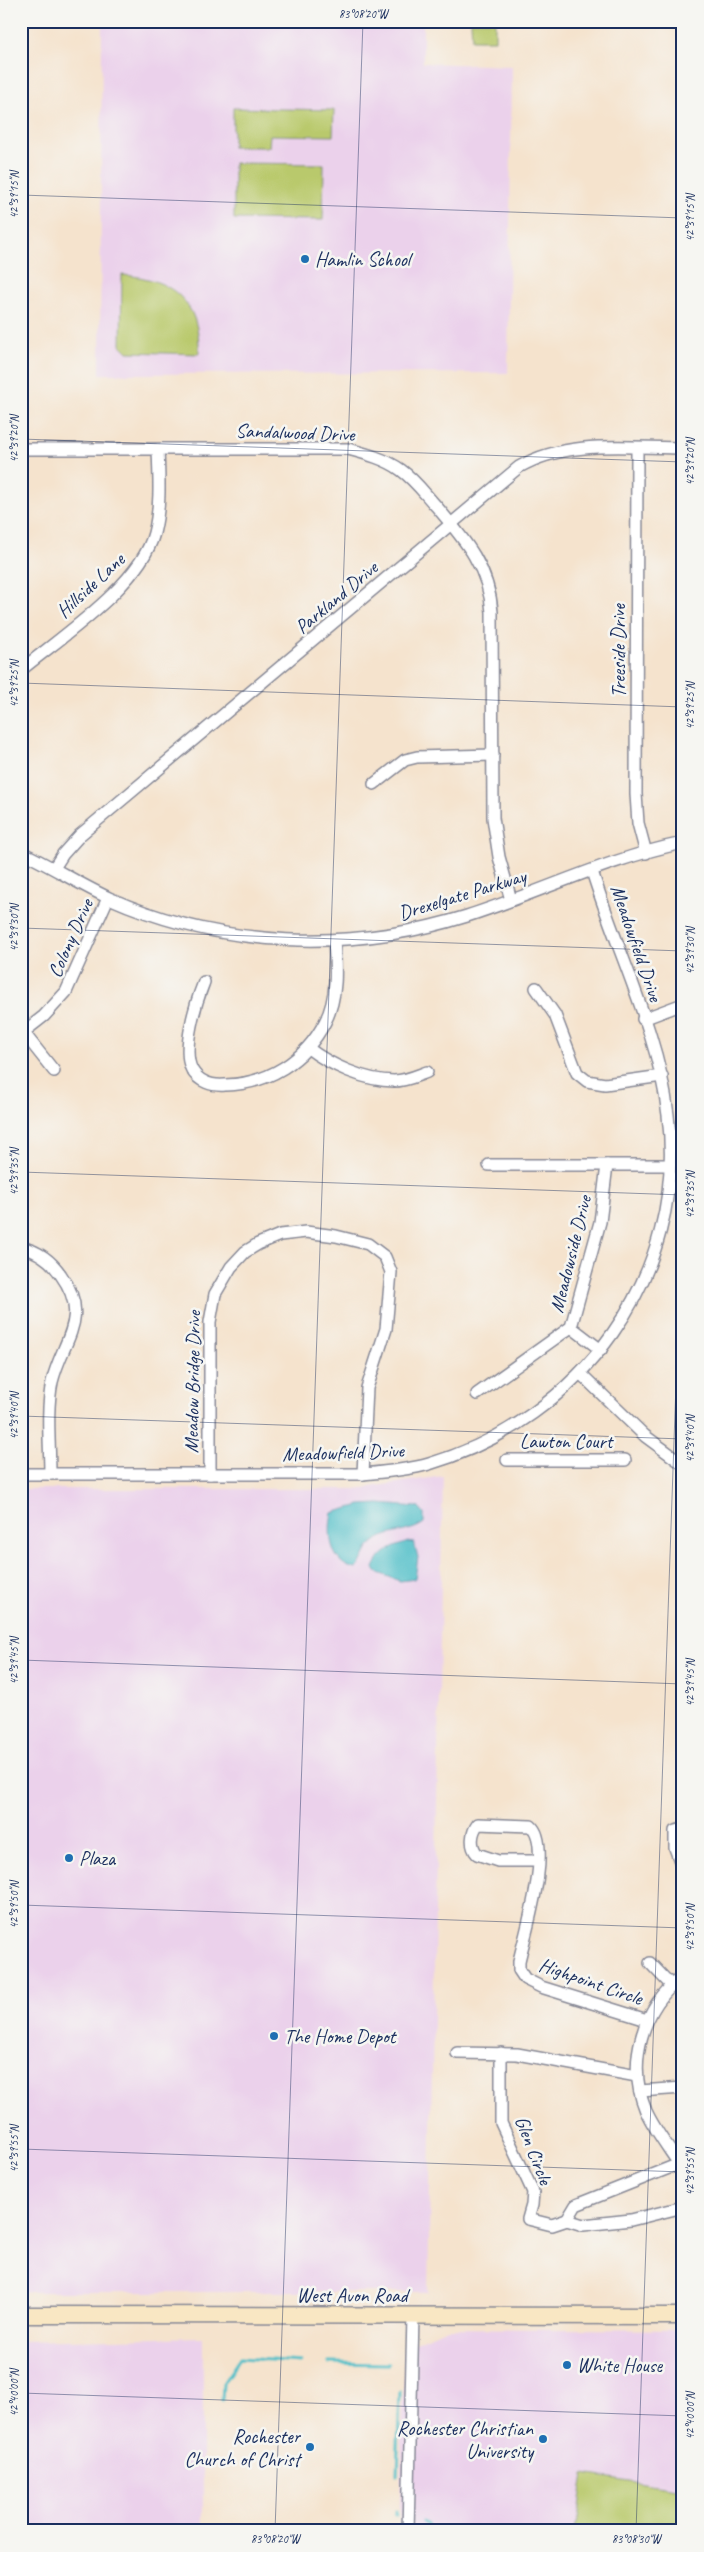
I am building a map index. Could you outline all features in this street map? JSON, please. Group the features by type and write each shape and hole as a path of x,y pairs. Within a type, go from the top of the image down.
{"main road":[{"name":"West Avon Road","path":"21,2315 683,2316"}],"street":[{"name":"Sandalwood Drive","path":"21,449 333,448 370,454 409,476 451,524 479,562 490,593 494,824 499,857 511,900"},
{"name":"Parkland Drive","path":"54,868 63,854 80,835 519,468 541,456 578,448 683,448"},
{"name":"Treeside Drive","path":"637,448 636,794 638,823 646,853"},
{"name":"Hillside Lane","path":"21,670 115,592 142,561 151,542 157,520 158,449"},
{"path":"374,784 405,760 418,756 493,755"},
{"name":"Drexelgate Parkway","path":"21,852 108,898 173,921 224,933 275,939 334,940 413,930 469,915 592,871 683,843"},
{"name":"Meadowfield Drive","path":"21,1474 363,1474 399,1470 428,1464 496,1437 550,1403 581,1374 601,1350 628,1311 653,1254 667,1201 670,1164 669,1118 662,1076 592,871"},
{"name":"Colony Drive","path":"22,1033 44,1016 66,992 108,898"},
{"path":"204,982 193,1009 189,1055 193,1071 208,1084 232,1085 265,1078 281,1070 308,1048 325,1021 333,999 336,980 334,940"},
{"path":"536,988 555,1014 577,1073 587,1081 605,1084 662,1076"},
{"path":"643,1018 683,1004"},
{"path":"22,1033 54,1071"},
{"path":"308,1048 336,1065 385,1080 407,1080 427,1072"},
{"name":"Meadowside Drive","path":"489,1164 670,1164"},
{"name":"Meadowside Drive","path":"477,1394 571,1327 600,1222 607,1165"},
{"name":"Meadow Bridge Drive","path":"210,1474 210,1322 214,1294 231,1267 245,1252 275,1237 306,1232 336,1236 368,1244 385,1257 391,1272 386,1329 367,1388 363,1474"},
{"path":"21,1247 39,1253 59,1272 72,1293 75,1307 73,1329 52,1383 50,1474"},
{"path":"571,1327 601,1350"},
{"path":"581,1374 645,1436 683,1464"},
{"name":"Lawton Court","path":"507,1460 625,1460"},
{"name":"Highpoint Circle","path":"539,1861 498,1861 477,1854 472,1842 474,1828 478,1824 531,1826 536,1830 539,1837 539,1861 534,1896 519,1962 519,1970 524,1979 567,1997 647,2020"},
{"path":"683,1830 675,1831 675,1848 683,1869"},
{"path":"650,1963 671,1985"},
{"path":"567,2220 576,2206 681,2167 649,2117 640,2091 638,2076 640,2043 647,2020 654,2006 671,1985 683,1976"},
{"path":"457,2053 517,2054 638,2076"},
{"name":"Glen Circle","path":"501,2053 501,2123 532,2192 532,2205 528,2219 552,2225 567,2220 583,2224 631,2220 683,2208"},
{"path":"640,2091 683,2088"},
{"path":"408,2531 413,2316"}],"shaded area":[{"name":"Hamlin School","path":"102,21 423,21 423,63 512,66 508,373 100,374"},
{"path":"443,1476 428,2292 21,2292 21,1489 357,1489"},
{"name":"Rochester Christian University","path":"447,2328 683,2330 683,2531 399,2531 405,2347"},
{"path":"203,2337 203,2531 21,2531 21,2341"}],"green space":[{"path":"471,21 495,21 495,40 472,40"},
{"path":"233,108 334,110 333,136 270,135 269,147 233,147"},
{"path":"234,163 324,164 323,220 234,219"},
{"path":"122,275 155,281 180,296 189,307 195,320 199,354 128,352 121,345"},
{"path":"584,2474 683,2489 683,2531 575,2531"}],"water":[{"path":"379,1504 418,1507 424,1514 424,1523 418,1527 387,1535 373,1542 357,1569 348,1567 336,1556 333,1548 330,1531 332,1513 360,1505"},
{"path":"408,1542 414,1543 418,1557 415,1579 400,1581 376,1572 374,1568 384,1554 392,1548"}],"waterway":[{"path":"222,2399 223,2383 240,2358 301,2362"},
{"path":"329,2363 388,2364"},
{"path":"397,2475 400,2392"},
{"path":"422,2522 428,2525 428,2531"}],"place":[{"name":"Hamlin School","path":"305,259"},
{"name":"Plaza","path":"69,1858"},
{"name":"The Home Depot","path":"274,2036"},
{"name":"White House","path":"567,2365"},
{"name":"Rochester Christian University","path":"543,2439"},
{"name":"Rochester Church of Christ","path":"310,2447"}]}
